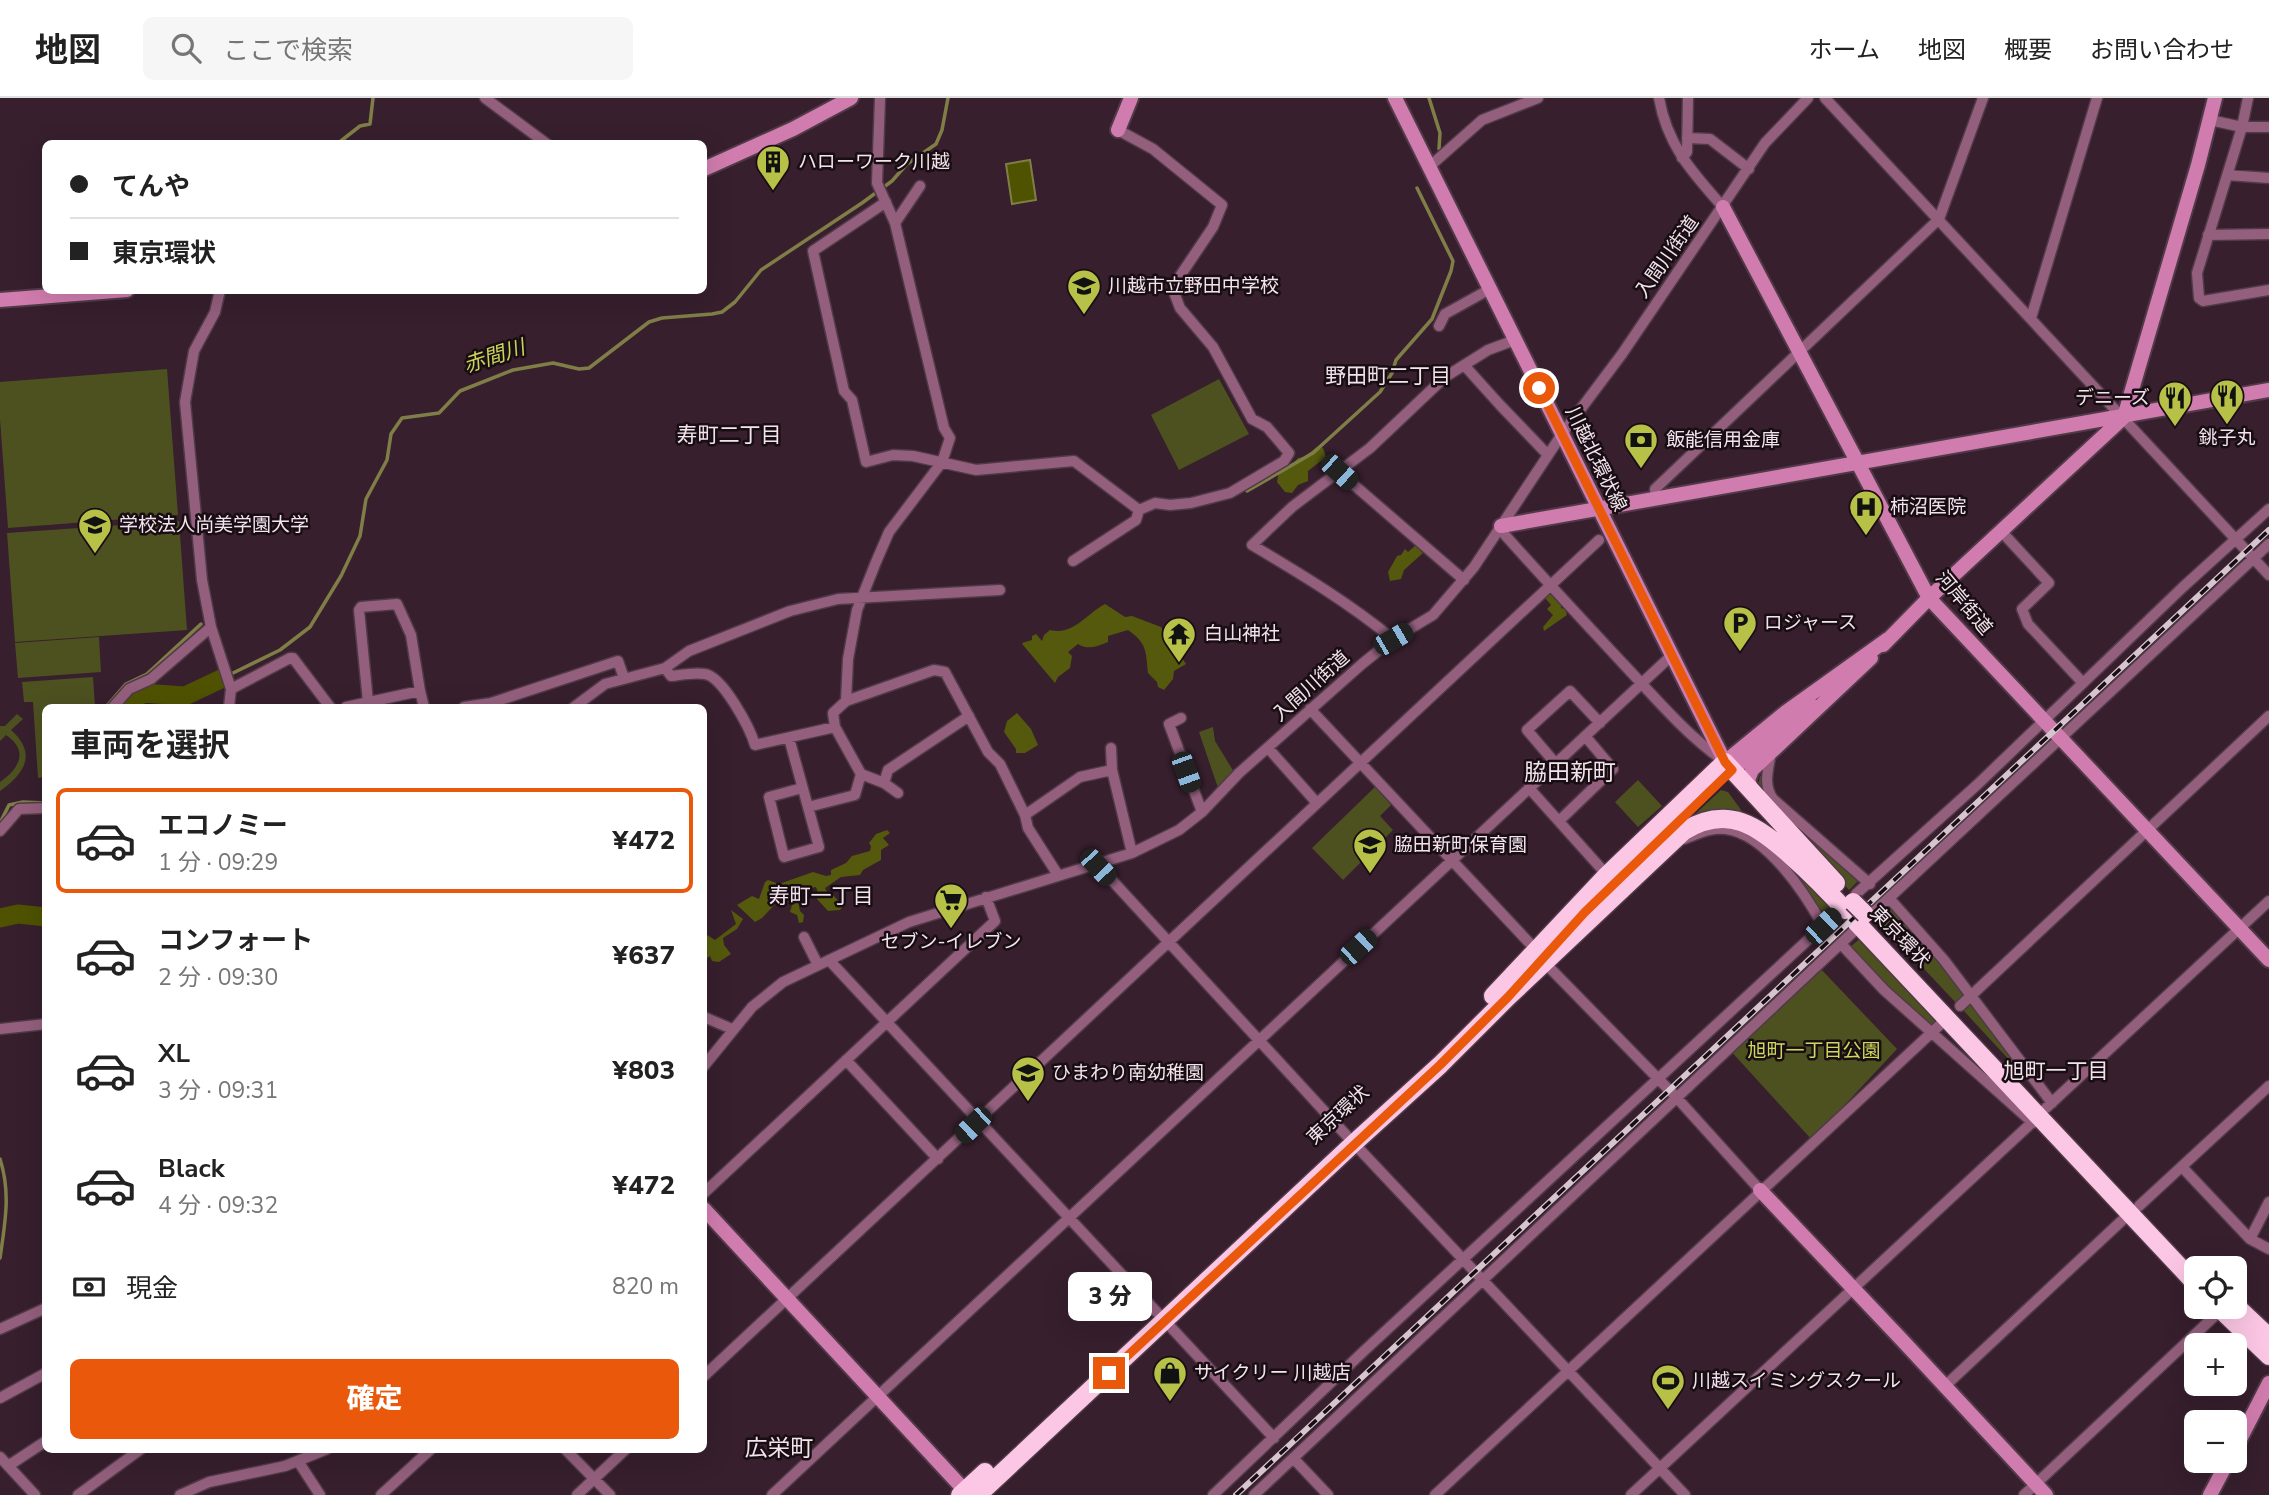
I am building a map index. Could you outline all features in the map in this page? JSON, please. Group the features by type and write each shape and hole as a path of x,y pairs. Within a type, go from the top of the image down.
{"highway":[{"name":"東京環状","path":"1728,769 1752,792 1855,912 2134,1210 2184,1270"},
{"name":"東京環状","path":"1508,997 1607,875 1728,769"},
{"name":"東京環状","path":"1350,1139 1440,1065 1508,997 1585,912 1728,769"},
{"path":"1728,769 1736,790 1814,877"},
{"name":"東京環状","path":"968,1494 1350,1139 1487,1003 1684,831 1703,821 1723,818 1743,821 1766,834 1855,912"},
{"name":"東京環状","path":"2134,1210 2185,1256"},
{"path":"2235,1319 2269,1356"},
{"path":"2242,1319 2269,1337"}],"street":[{"path":"485,98 542,140"},
{"path":"707,168 793,129 851,98"},
{"path":"846,701 848,659 857,610 889,532 942,462 950,438 944,428 895,223 881,193 880,98"},
{"path":"1073,561 1136,520 1139,510 1155,503 1191,503 1230,493 1284,461 1289,453 1267,427 1252,419 1213,347 1180,308 1175,295 1176,282 1213,227 1222,205 1153,149 1118,130 1131,98"},
{"name":"川越北環状線","path":"1395,98 1728,769"},
{"path":"1429,167 1482,120 1538,98"},
{"name":"河岸街道","path":"1659,98 1669,137 1682,158 1723,206 1929,598 2269,960"},
{"path":"1682,158 1687,152 1688,98"},
{"name":"入間川街道","path":"707,1062 752,1007 783,982 909,922 1132,853 1166,837 1202,812 1239,773 1393,639 1433,615 1464,580 1562,433 1622,354 1765,143 1808,98"},
{"path":"1825,98 2269,575"},
{"path":"1656,498 1655,489 1939,219 1983,98"},
{"path":"2031,318 2097,98"},
{"path":"1752,792 1749,775 1875,655 1929,598 2124,417 2215,98"},
{"path":"2248,98 2242,127 2197,273 2199,298 2203,301 2269,290"},
{"path":"2210,120 2242,127 2269,127"},
{"path":"1687,138 1710,138 1749,169"},
{"path":"2227,176 2269,178"},
{"path":"895,223 920,186"},
{"path":"881,193 813,251 844,391 852,400 866,462 893,455 913,456 975,470 1074,461 1139,510"},
{"path":"2208,235 2269,233"},
{"path":"1439,326 1445,314 1490,289"},
{"path":"0,300 76,294"},
{"path":"219,294 215,312 194,351 186,402 202,580 211,627 231,689 229,704"},
{"path":"1393,639 1354,608 1252,545 1275,522 1370,448 1445,377 1488,350 1516,340"},
{"path":"1464,365 1548,455"},
{"path":"1728,769 1696,741 1642,684 1505,535 1501,526 2269,390"},
{"path":"1339,472 1464,580"},
{"path":"1254,1495 1842,945 1870,884 2269,509"},
{"path":"2001,531 2049,583 2022,609 2028,624 2083,682"},
{"path":"707,1373 1599,540"},
{"path":"1213,1495 1823,926 1889,898 2269,544"},
{"path":"579,704 605,684 665,668 688,651 764,620 838,599 1000,590"},
{"path":"368,702 359,610 361,607 397,604 411,635 423,704"},
{"path":"116,704 129,689 151,679 211,627"},
{"path":"1728,769 1786,712 1888,639"},
{"path":"1728,769 1875,655"},
{"path":"772,1495 1671,656"},
{"path":"231,689 293,658 328,704"},
{"path":"484,704 618,661 624,678"},
{"path":"665,668 671,676 705,674 715,678 750,727 755,745 835,727"},
{"path":"898,793 884,783 862,774 835,727 833,713 846,701 934,670 945,671 988,752 1000,764 1026,815 1028,828 1058,875"},
{"path":"359,704 419,691"},
{"path":"1556,764 1527,730 1570,691 1600,723"},
{"path":"1310,709 2041,1490"},
{"path":"884,783 888,770 969,716"},
{"path":"1960,1006 2269,716"},
{"path":"1181,718 1169,724 1202,812"},
{"path":"1559,821 1614,769 1585,736"},
{"path":"789,738 819,847 784,857 769,797 802,788"},
{"path":"1111,748 1112,770 1132,853"},
{"path":"1268,748 1316,802"},
{"path":"1771,753 1767,783 1773,799 1870,884"},
{"path":"1026,815 1080,777 1112,770"},
{"path":"808,807 855,795 862,774"},
{"path":"1530,788 1607,875"},
{"path":"0,831 19,809 42,808"},
{"path":"1670,845 1717,829 1738,832 1753,839 1789,876 1823,926"},
{"path":"1097,864 1350,1139 1685,1495"},
{"path":"707,1191 995,920 986,897"},
{"path":"1889,898 1972,996 2042,1112"},
{"path":"1631,1495 2269,901"},
{"path":"804,937 818,965"},
{"path":"1842,945 1884,990 1930,1033 2042,1112"},
{"path":"829,960 1274,1438"},
{"path":"707,1018 732,1029"},
{"path":"1435,1495 1943,1021"},
{"path":"0,1029 42,1024"},
{"path":"846,1060 938,1158"},
{"path":"1945,1386 2269,1086"},
{"path":"2182,1167 2250,1240 2269,1248"},
{"path":"2250,1240 2269,1202"},
{"path":"707,1212 968,1494"},
{"path":"0,1329 42,1310"},
{"path":"2024,1495 2041,1490 2214,1319"},
{"path":"0,1398 42,1375"},
{"path":"2247,1426 2269,1383"},
{"path":"8,1466 42,1444"},
{"path":"78,1495 136,1453"},
{"path":"293,1453 296,1462 320,1495"},
{"path":"180,1495 231,1475 296,1462 317,1453"},
{"path":"381,1495 427,1453"},
{"path":"569,1453 610,1495"},
{"path":"577,1495 622,1453"},
{"path":"0,1457 35,1495"},
{"path":"1294,1459 1328,1495"},
{"path":"2210,1495 2222,1473"}],"green space":[{"path":"167,369 178,515 8,528 0,382"},
{"path":"1219,379 1249,434 1179,470 1151,415"},
{"path":"179,521 187,630 15,642 7,533"},
{"path":"99,637 101,672 18,678 15,643"},
{"path":"93,677 95,704 42,704 42,777 38,778 33,702 24,702 22,682"},
{"path":"17,714 23,719 11,730 24,747 25,763 16,778 0,791 0,782 12,772 19,760 19,754 18,747 6,735 0,741 0,726 5,726"},
{"path":"1213,727 1215,741 1234,772 1218,788 1199,732"},
{"path":"1760,776 1763,776 1763,790 1768,797 1861,878 1849,890 1758,786"},
{"path":"1638,780 1662,806 1638,827 1615,802"},
{"path":"1375,787 1391,805 1380,816 1393,830 1343,880 1312,848"},
{"path":"1721,790 1728,792 1744,814 1691,818"},
{"path":"1748,829 1832,904 1821,914"},
{"path":"1893,907 1946,967 1966,995 1957,1004 1878,920"},
{"path":"1863,936 1941,1020 1932,1028 1910,1010 1849,948"},
{"name":"旭町一丁目公園","path":"1819,967 1897,1049 1812,1140 1729,1049"},
{"path":"1971,1001 2036,1089 1963,1010"}],"shaded area":[{"path":"1030,160 1036,200 1012,204 1006,164"},
{"path":"1318,446 1323,448 1326,457 1308,471 1308,481 1298,485 1292,493 1285,492 1277,482 1279,471"},
{"path":"1416,545 1423,553 1404,570 1401,579 1390,581 1388,572 1397,556"},
{"path":"1553,595 1567,615 1544,631 1543,627 1553,615 1547,609 1551,605 1545,598"},
{"path":"1105,604 1125,617 1132,616 1161,627 1186,664 1174,671 1173,679 1164,690 1158,687 1148,673 1142,644 1128,630 1108,636 1108,642 1096,646 1085,647 1078,644 1068,652 1072,656 1070,668 1058,677 1055,683 1022,643 1032,640 1032,636 1036,634 1042,641 1050,630 1066,630"},
{"path":"1017,713 1031,729 1038,745 1025,753 1016,753 1004,732 1007,721"},
{"path":"887,830 890,833 883,838 889,845 881,850 881,860 863,870 860,875 841,877 825,888 828,894 832,894 843,906 840,910 828,911 817,899 819,896 816,887 796,892 800,911 804,915 803,922 799,923 797,915 790,912 792,905 782,897 755,922 737,905 752,896 759,899 768,880 779,884 813,872 831,875 831,870 846,863 852,856 870,851 869,843 876,834"},
{"path":"731,910 743,919 737,929 723,938 724,945 731,954 719,962 712,961 710,956 707,958 707,935 715,940 736,924"}],"waterway":[{"path":"342,140 360,126 370,124 373,98"},
{"name":"赤間川","path":"233,673 280,650 310,627 341,576 360,536 366,499 387,460 391,434 402,418 439,413 460,391 513,370 553,363 579,369 589,368 649,322 662,318 722,312 735,302 761,270 862,203 892,181 907,164 936,144 942,130 948,98"},
{"path":"1429,98 1440,133 1439,149"},
{"path":"1247,491 1313,453 1380,392 1392,373 1396,360 1432,319 1453,261 1417,188"},
{"path":"109,704 126,684 147,674 201,624"},
{"name":"赤間川","path":"130,704 142,693 185,696 223,678"},
{"path":"0,823 9,805 42,803"},
{"name":"赤間川","path":"0,918 18,914 42,917"},
{"path":"0,1159 6,1196 0,1258"}],"railway":[{"path":"1236,1495 2269,530"}],"place":[{"name":"ハローワーク川越","path":"773,192"},
{"name":"川越市立野田中学校","path":"1084,316"},
{"name":"銚子丸","path":"2227,426"},
{"name":"デニーズ","path":"2175,428"},
{"name":"飯能信用金庫","path":"1641,470"},
{"name":"柿沼医院","path":"1866,537"},
{"name":"学校法人尚美学園大学","path":"95,555"},
{"name":"ロジャース","path":"1740,653"},
{"name":"白山神社","path":"1179,664"},
{"name":"脇田新町保育園","path":"1370,875"},
{"name":"セブン-イレブン","path":"951,930"},
{"name":"ひまわり南幼稚園","path":"1028,1103"},
{"name":"サイクリー 川越店","path":"1170,1403"},
{"name":"川越スイミングスクール","path":"1668,1411"}],"district":[{"name":"野田町二丁目","path":"1388,376"},
{"name":"寿町二丁目","path":"729,435"},
{"name":"脇田新町","path":"1570,772"},
{"name":"寿町一丁目","path":"821,896"},
{"name":"旭町一丁目","path":"2056,1071"},
{"name":"広栄町","path":"779,1448"}],"route":[{"path":"1109,1373 1440,1065 1508,997 1585,912 1732,770 1725,762 1671,656 1539,388"}]}
